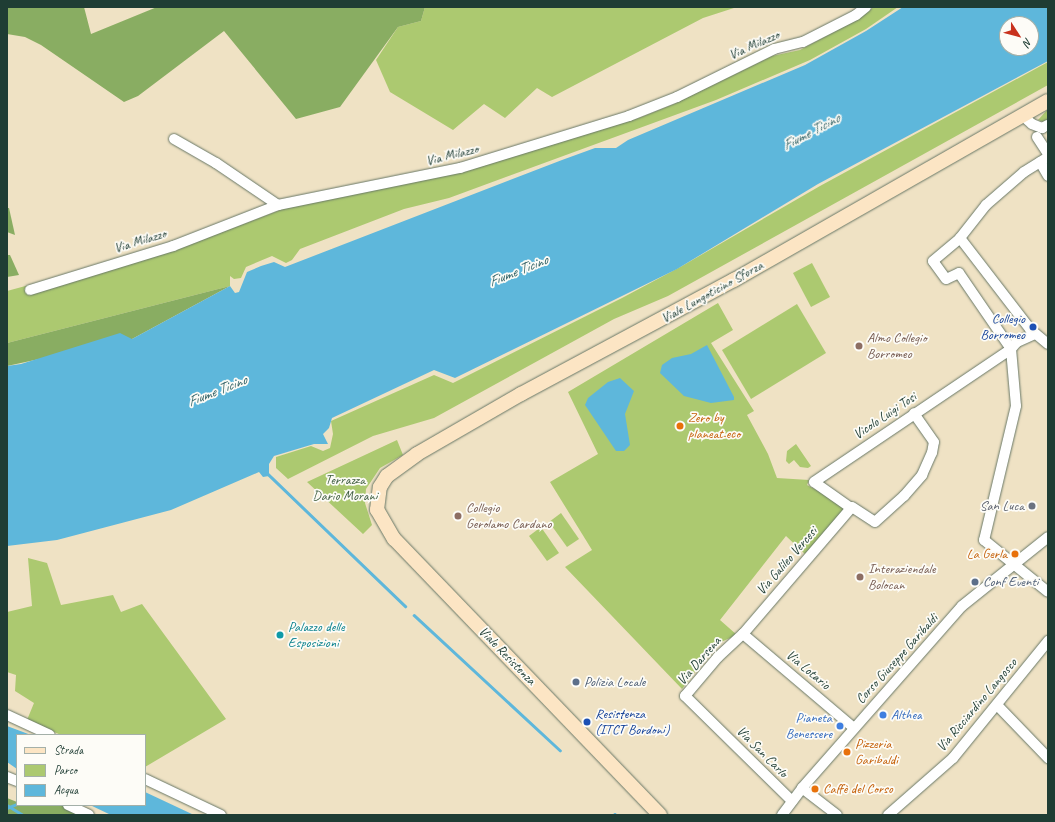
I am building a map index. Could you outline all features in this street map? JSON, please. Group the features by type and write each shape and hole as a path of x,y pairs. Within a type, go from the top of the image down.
{"main road":[{"name":"Viale Lungoticino Sforza","path":"380,487 387,476 417,454 520,394 728,283 1048,101"},
{"name":"Viale Resistenza","path":"380,487 377,510 394,539 660,815"}],"street":[{"name":"Via Milazzo","path":"30,290 173,246 278,205 460,168 629,116 677,97 774,49 803,42 856,15 866,7"},
{"path":"1022,115 1032,124 1042,128 1048,125"},
{"path":"1037,137 1045,158 1048,176"},
{"path":"174,139 216,163 278,205"},
{"path":"1045,158 1024,172 986,205 960,238 933,261 946,279 959,273 1011,349 1016,406 984,540 1016,563 1048,592"},
{"path":"960,238 1004,297 1035,334 1048,344"},
{"name":"Vicolo Luigi Tosi","path":"852,507 814,482 1011,349 1017,342 1035,334"},
{"path":"852,507 875,522 904,496 922,475 934,442 914,414"},
{"name":"Via Galileo Vercesi","path":"743,634 852,507"},
{"name":"Corso Giuseppe Garibaldi","path":"782,815 802,788 962,606 1048,537"},
{"name":"Via Darsena","path":"713,723 685,696 718,657 743,634"},
{"name":"Via Lotario","path":"743,634 854,728"},
{"name":"Via Ricciardino Langosco","path":"888,815 953,758 1048,641"},
{"path":"997,705 1048,758"},
{"path":"7,715 48,734"},
{"name":"Via San Carlo","path":"713,723 792,801"},
{"path":"146,779 221,815"},
{"path":"802,788 837,815"},
{"path":"70,806 89,815"}],"green space":[{"path":"7,7 84,7 91,34 157,7 425,7 421,21 398,27 340,107 296,119 224,31 138,96 124,102 41,45 25,37 7,34"},
{"path":"425,7 737,7 703,18 552,97 537,88 505,118 484,104 453,130 390,92 376,60 398,27 421,21"},
{"path":"874,7 898,7 866,29 810,60 716,100 449,198 404,209 300,249 292,260 286,263 272,256 246,267 241,278 234,279 230,276 230,286 7,343 7,291 217,234 283,209 472,169 639,118 674,104 772,56 800,50 856,20"},
{"path":"1048,62 1048,85 668,296 614,319 434,418 373,436 288,479 276,468 276,457 311,446 323,451 330,448 333,434 331,421 434,375 453,383 682,266 820,186"},
{"path":"1048,109 1048,120 1044,122 1038,120"},
{"path":"7,208 9,208 15,235 7,232"},
{"path":"7,255 10,255 19,275 7,277"},
{"path":"812,263 830,297 811,307 793,273"},
{"path":"230,286 132,339 7,366 7,343"},
{"path":"718,303 733,330 711,343 754,411 747,415 768,454 777,478 809,480 807,485 848,507 806,555 786,536 720,620 737,635 721,642 710,652 682,689 565,567 592,550 550,482 598,454 568,392"},
{"path":"797,304 826,353 751,399 722,350"},
{"name":"Terrazza Dario Morani","path":"397,440 403,455 380,468 366,489 365,503 372,525 363,534 307,482"},
{"path":"796,444 811,466 808,468 800,467 794,460 789,464 786,461 787,451"},
{"path":"561,513 579,539 567,547 549,522"},
{"path":"541,527 559,553 547,561 529,536"},
{"path":"28,558 47,563 61,605 113,595 121,612 142,604 226,719 146,766 146,734 59,734 27,720 34,703 15,691 16,675 7,672 7,612 32,606"},
{"path":"7,798 16,802 16,806 64,806 85,815 7,815"}],"water":[{"name":"Fiume Ticino","path":"903,7 1048,7 1048,61 818,184 677,269 455,378 434,370 332,418 329,428 323,434 328,444 314,444 274,456 269,464 269,476 263,477 259,472 171,510 57,540 7,546 7,366 21,364 120,333 132,339 230,286 235,293 239,292 247,272 261,266 274,262 285,267 595,148 616,148 628,140 805,65 866,31"},
{"path":"707,345 734,397 734,400 711,403 684,396 660,373 662,365 672,358 691,354"},
{"path":"620,378 634,391 625,414 630,445 624,451 616,451 585,405 588,398 608,382"},
{"path":"7,726 28,734 16,734 16,768 7,762"},
{"path":"146,792 194,815 111,815 92,806 146,806"}],"waterway":[{"path":"267,473 405,606"},
{"path":"414,615 560,750"},
{"path":"7,808 16,804"},
{"path":"7,805 23,815"}],"place":[{"name":"Collegio Borromeo","path":"1033,327"},
{"name":"Almo Collegio Borromeo","path":"859,346"},
{"name":"Zero by planeat.eco","path":"680,426"},
{"name":"San Luca","path":"1032,506"},
{"name":"Collegio Gerolamo Cardano","path":"458,516"},
{"name":"La Gerla","path":"1015,554"},
{"name":"Interaziendale Bolocan","path":"860,577"},
{"name":"Conf Eventi","path":"975,582"},
{"name":"Palazzo delle Esposizioni","path":"280,635"},
{"name":"Polizia Locale","path":"576,682"},
{"name":"Althea","path":"883,715"},
{"name":"Resistenza (ITCT Bordoni)","path":"587,722"},
{"name":"Pianeta Benessere","path":"840,726"},
{"name":"Pizzeria Garibaldi","path":"847,752"},
{"name":"Caffè del Corso","path":"815,789"}]}
